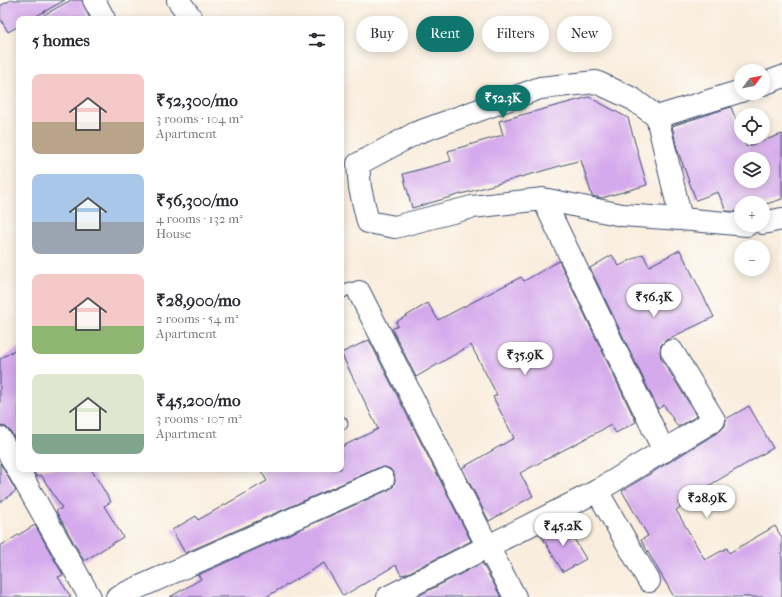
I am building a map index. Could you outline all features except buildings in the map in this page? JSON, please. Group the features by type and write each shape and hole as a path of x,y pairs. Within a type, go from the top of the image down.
{"street":[{"path":"94,0 102,16"},
{"path":"178,0 190,16"},
{"path":"770,81 782,77"},
{"path":"681,219 657,117 633,100 596,82 540,88 416,133 358,164 360,188 368,222 395,227 472,207 543,199 622,215 734,224"},
{"path":"657,117 734,93"},
{"path":"543,199 664,451"},
{"path":"770,222 782,219"},
{"path":"350,293 515,597"},
{"path":"388,597 597,491 714,420 672,351"},
{"path":"0,438 16,466"},
{"path":"19,472 90,597"},
{"path":"117,597 383,479"},
{"path":"597,491 649,581"}]}
